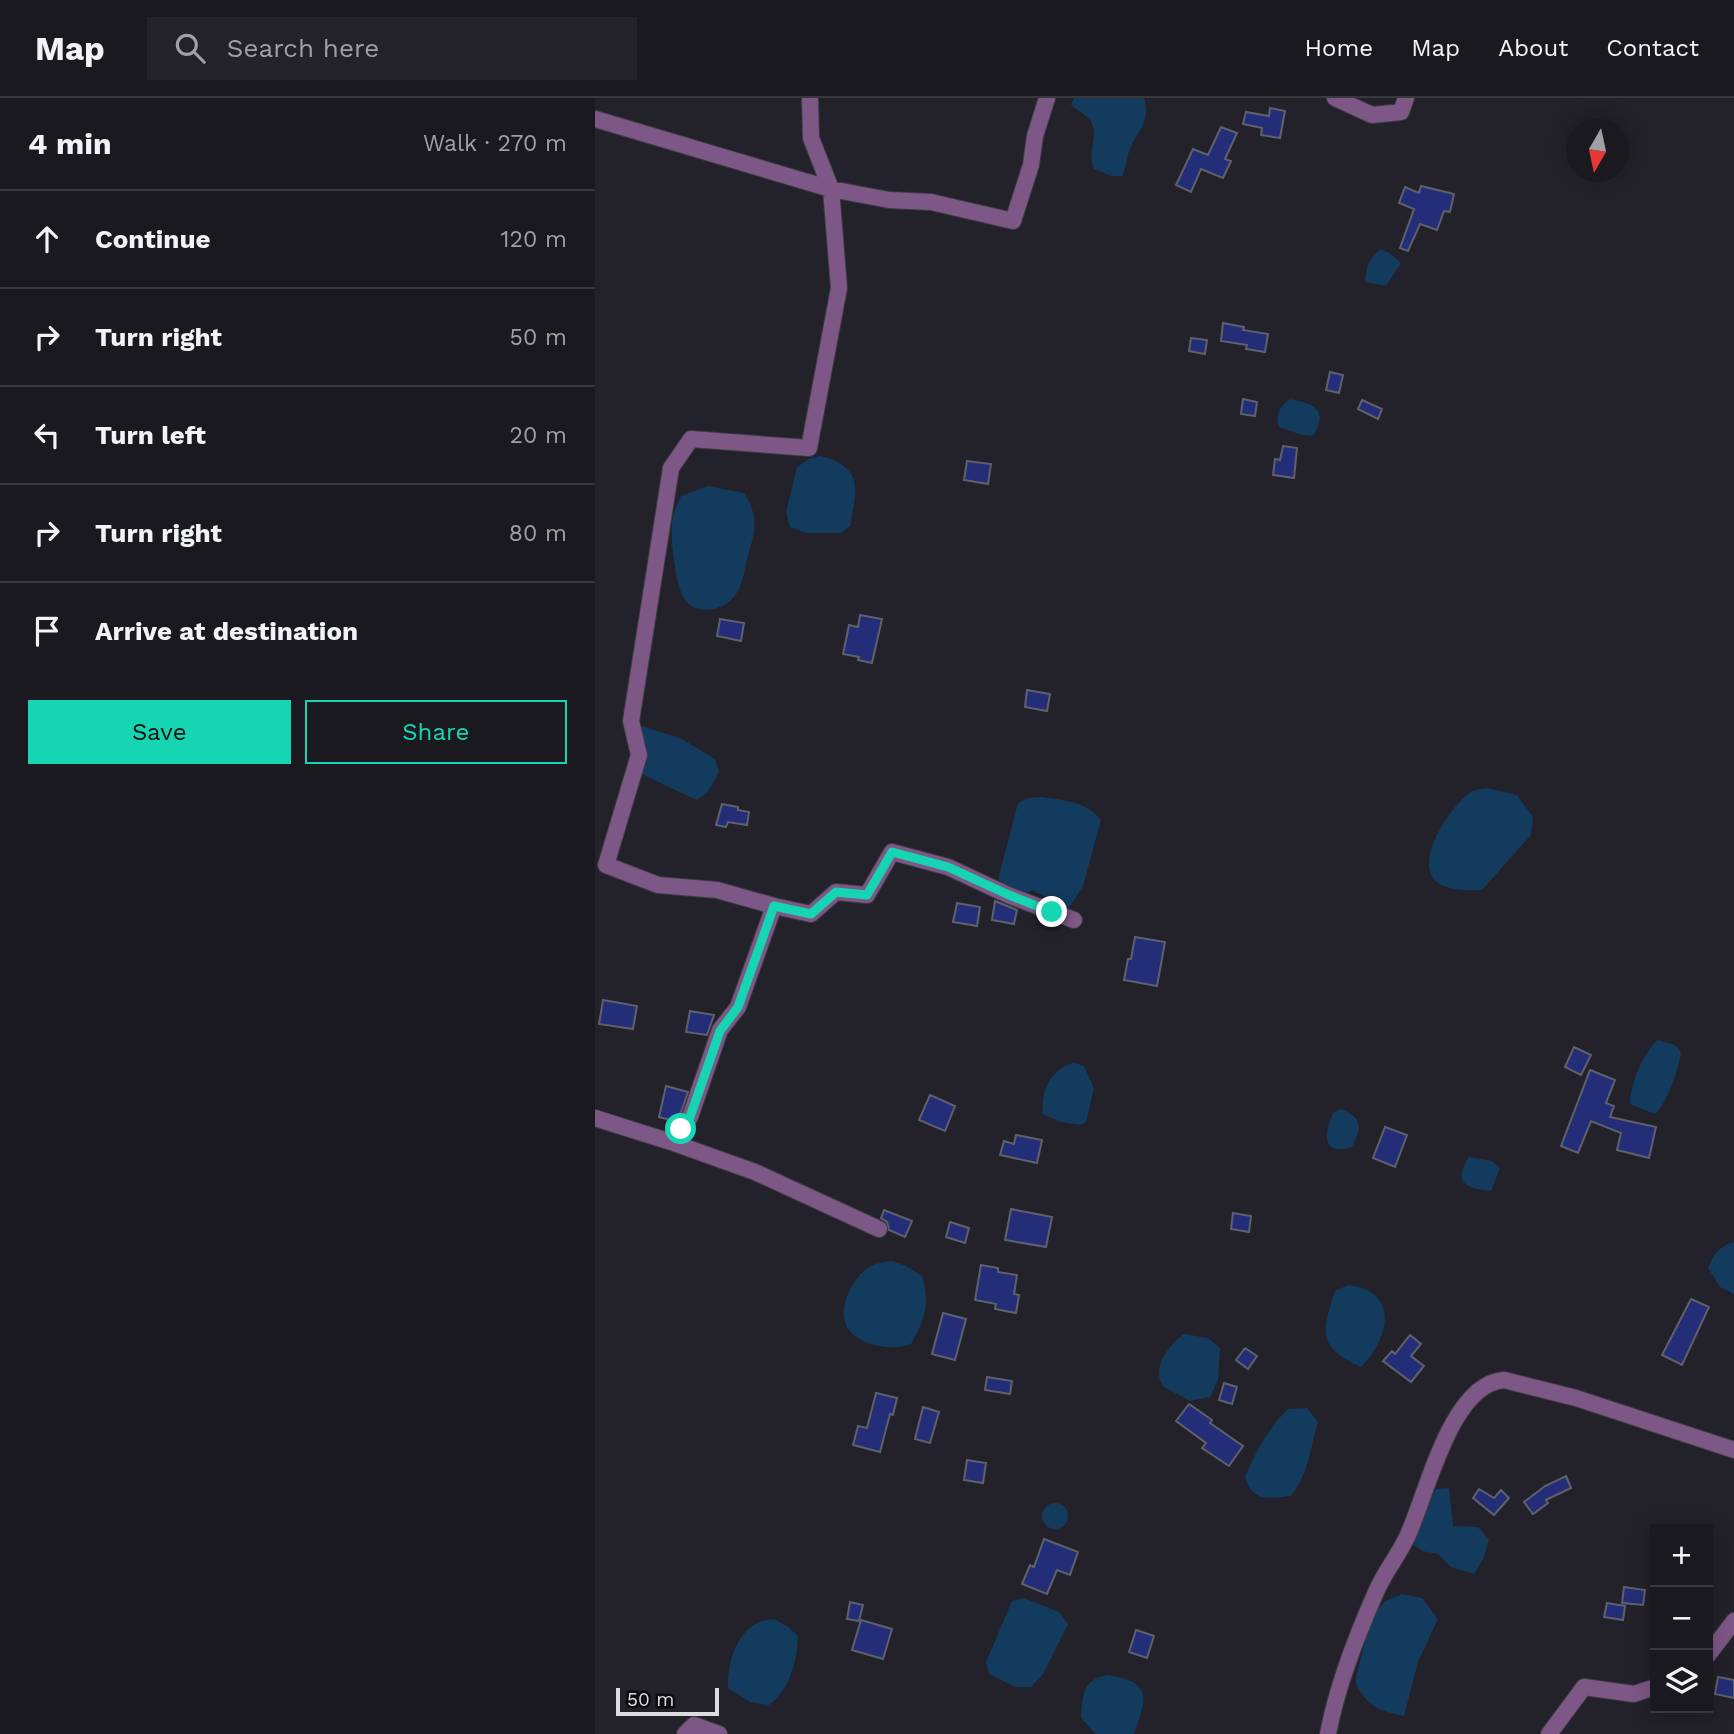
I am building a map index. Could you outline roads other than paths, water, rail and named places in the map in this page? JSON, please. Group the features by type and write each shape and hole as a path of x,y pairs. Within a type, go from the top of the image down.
{"street":[{"path":"810,98 811,138 831,189 839,288 809,448 691,439 671,468 631,721 639,755 605,865 658,885 717,890 811,914 836,892 867,895 892,852 948,867 1009,895 1074,920"},
{"path":"595,119 831,189 890,200 931,202 1013,221 1031,165 1035,136 1047,98"},
{"path":"1335,98 1372,116 1401,112 1406,98"},
{"path":"671,1142 690,1117 720,1031 738,1007 774,906"},
{"path":"595,1118 755,1172 879,1229"},
{"path":"1328,1734 1336,1698 1376,1590 1407,1537 1451,1428 1473,1396 1492,1381 1504,1380 1576,1398 1734,1450"},
{"path":"1712,1650 1734,1621"},
{"path":"1549,1734 1584,1687 1634,1694 1650,1689"},
{"path":"685,1734 694,1726 719,1734"}],"water":[{"path":"1074,98 1144,98 1145,120 1130,149 1122,176 1111,176 1094,169 1094,130 1087,117 1071,105"},
{"path":"1381,249 1401,263 1386,286 1365,282 1369,263"},
{"path":"1290,399 1306,403 1317,410 1320,420 1313,436 1279,427 1279,411"},
{"path":"821,456 845,467 854,482 850,526 841,533 806,533 790,527 786,512 797,467 811,458"},
{"path":"708,486 744,493 755,525 739,590 727,603 709,610 690,605 681,593 672,534 673,516 681,496"},
{"path":"639,725 682,739 715,759 719,772 707,793 697,800 643,774 638,757"},
{"path":"1487,788 1517,795 1533,817 1531,835 1482,890 1444,886 1434,878 1429,868 1435,840 1450,813 1459,803 1471,792"},
{"path":"1041,797 1081,805 1101,820 1083,886 1069,908 1032,890 1026,894 1004,885 998,879 1018,803"},
{"path":"1658,1040 1675,1045 1681,1052 1672,1086 1655,1114 1630,1104 1638,1069"},
{"path":"1075,1063 1084,1066 1094,1088 1086,1122 1081,1125 1061,1122 1043,1114 1043,1097 1049,1082 1059,1070"},
{"path":"1340,1109 1357,1119 1359,1128 1352,1147 1335,1149 1327,1141 1327,1135 1333,1113"},
{"path":"1469,1157 1492,1161 1500,1168 1491,1191 1464,1183 1462,1173"},
{"path":"1734,1242 1734,1294 1720,1287 1708,1268 1718,1251"},
{"path":"892,1261 922,1276 926,1303 923,1319 911,1344 883,1347 864,1341 849,1330 845,1322 844,1307 854,1282 865,1270 878,1263"},
{"path":"1348,1285 1365,1289 1376,1296 1383,1306 1385,1318 1378,1343 1361,1367 1337,1353 1327,1337 1327,1317 1335,1291"},
{"path":"1184,1334 1208,1338 1220,1348 1218,1380 1210,1397 1190,1401 1164,1387 1160,1380 1159,1369 1163,1358"},
{"path":"1307,1408 1318,1422 1308,1461 1297,1487 1291,1496 1269,1498 1257,1495 1245,1477 1258,1450 1288,1409"},
{"path":"1449,1488 1453,1526 1478,1527 1489,1540 1484,1557 1474,1574 1451,1567 1438,1554 1422,1551 1414,1545 1419,1523 1432,1495 1436,1489"},
{"path":"1055,1503 1064,1507 1068,1516 1064,1525 1055,1529 1046,1525 1042,1516 1046,1507"},
{"path":"1402,1594 1422,1598 1438,1619 1418,1662 1404,1716 1374,1706 1364,1697 1355,1682 1370,1620 1385,1601"},
{"path":"1024,1598 1059,1612 1068,1624 1043,1674 1031,1687 1015,1687 989,1674 986,1662 1012,1601"},
{"path":"774,1619 798,1636 794,1665 782,1691 769,1705 750,1702 728,1688 731,1660 738,1643 749,1628 759,1622"},
{"path":"1109,1675 1134,1683 1143,1694 1134,1734 1096,1734 1081,1718 1083,1695 1089,1684"}]}
